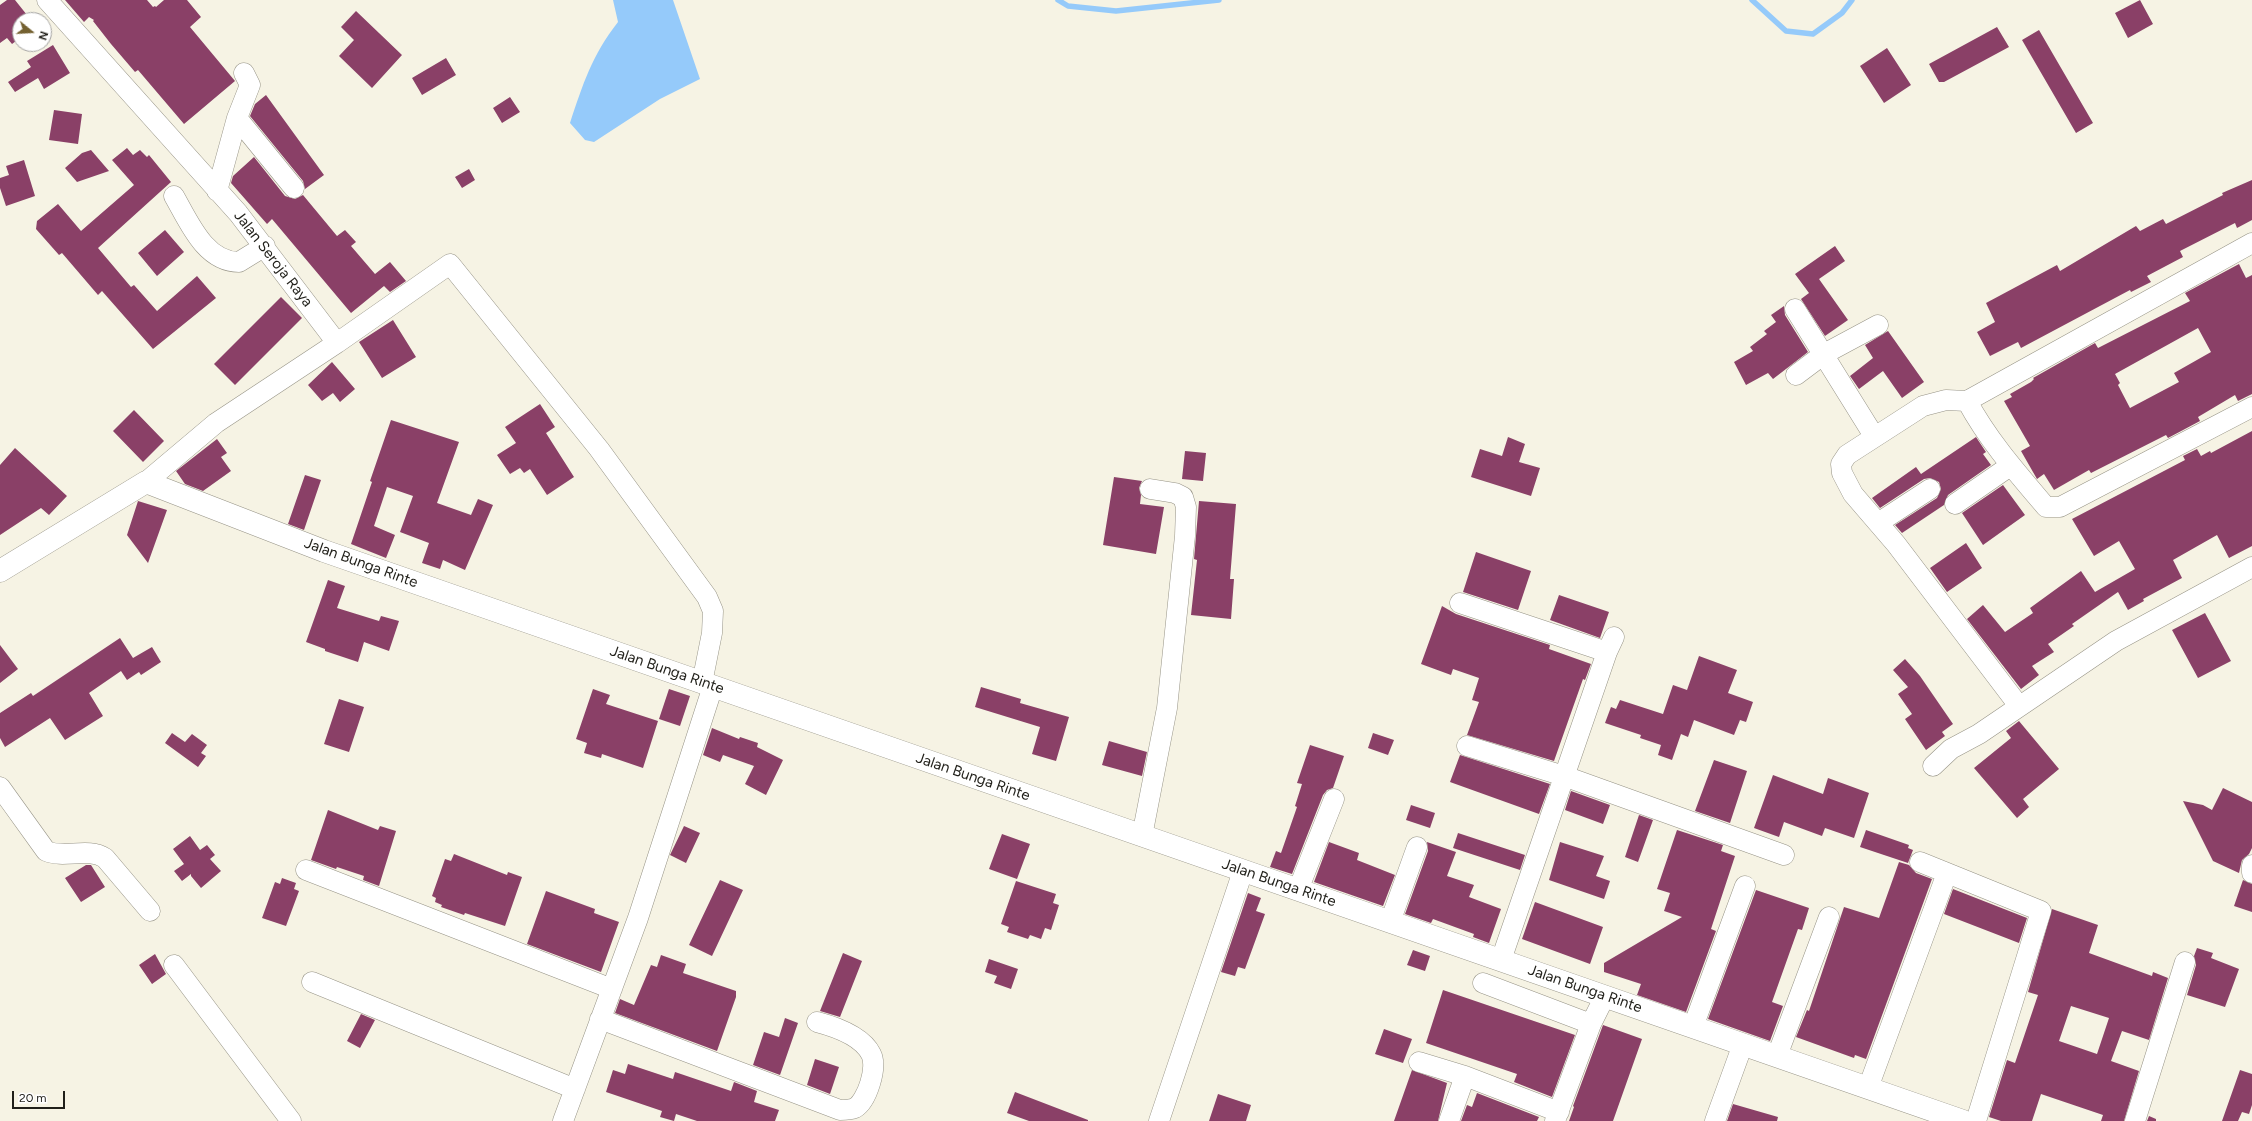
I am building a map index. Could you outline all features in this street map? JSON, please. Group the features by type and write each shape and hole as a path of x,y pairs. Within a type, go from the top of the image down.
{"street":[{"name":"Jalan Seroja Raya","path":"47,0 265,246 337,343"},
{"path":"217,191 237,118 250,85 244,73"},
{"path":"237,118 294,188"},
{"path":"174,196 201,241 219,258 239,262 265,246"},
{"path":"2019,706 1878,523 1853,494 1842,473 1841,464 1847,455 1874,436 1923,406 1946,400 1967,400 2252,243"},
{"path":"0,571 146,482 216,423 337,343 450,264 599,449 707,597 713,611 708,684 638,918 564,1121"},
{"path":"1795,309 1874,436"},
{"path":"1796,375 1824,354 1878,325"},
{"path":"1967,400 1979,423 2010,466 2046,507 2060,507 2252,407"},
{"path":"1954,504 2010,466"},
{"name":"Jalan Bunga Rinte","path":"146,482 324,551 1868,1088 1930,1116 1963,1121"},
{"path":"1142,836 1167,708 1185,536 1186,507 1183,497 1175,493 1150,489"},
{"path":"1878,523 1930,489"},
{"path":"1933,766 1951,749 1979,734 2116,641 2252,567"},
{"path":"1460,603 1610,644 1501,960"},
{"path":"1467,746 1564,776 1784,855"},
{"path":"0,787 46,851 55,855 98,854 105,858 150,911"},
{"path":"1298,890 1334,799"},
{"path":"1390,922 1417,847"},
{"path":"1920,862 2041,911 1976,1121"},
{"path":"2252,865 2252,874"},
{"path":"306,870 612,989"},
{"path":"1159,1121 1243,871"},
{"path":"1868,1088 1947,873"},
{"path":"1693,1027 1745,886"},
{"path":"1777,1056 1829,918"},
{"path":"2135,1121 2185,962"},
{"path":"174,965 291,1121"},
{"path":"312,982 575,1089"},
{"path":"1483,983 1591,1024"},
{"path":"1419,1062 1465,1076 1557,1117 1591,1024 1605,996"},
{"path":"600,1020 840,1110 848,1110 856,1107 863,1099 872,1078 874,1066 872,1056 866,1047 840,1028 817,1022"},
{"path":"1715,1121 1742,1044"},
{"path":"1449,1121 1465,1076"}],"water":[{"path":"613,0 673,0 700,79 660,99 594,142 585,140 570,123 589,70 601,46 618,22"}],"building":[{"path":"7,0 15,0 25,12 12,12 12,44 7,38 0,43 0,5"},
{"path":"65,0 147,0 153,7 156,7 164,0 187,0 201,17 190,27 235,81 184,124 138,70 135,72 111,44 93,21 94,20 89,17 84,22"},
{"path":"2140,0 2153,24 2128,38 2115,13"},
{"path":"356,11 402,55 372,88 339,56 354,40 341,27"},
{"path":"1997,27 2009,47 1944,82 1939,82 1929,64"},
{"path":"2039,30 2093,123 2076,133 2022,40"},
{"path":"52,46 70,73 44,89 38,78 15,92 8,82 31,67 27,61 42,52 52,52"},
{"path":"1887,48 1911,85 1884,103 1860,66"},
{"path":"446,58 456,75 422,95 412,78"},
{"path":"266,95 324,175 305,189 303,181 250,116 255,104"},
{"path":"510,97 520,112 502,123 493,108"},
{"path":"54,110 82,114 78,144 49,140"},
{"path":"127,148 133,155 140,150 147,157 149,155 171,182 98,248 131,287 134,285 157,311 197,276 216,298 153,349 102,291 98,295 62,253 59,255 36,229 37,221 58,204 81,231 134,185 112,160"},
{"path":"91,150 109,171 77,182 65,168 82,153"},
{"path":"254,157 285,196 295,199 303,195 337,236 345,230 356,242 351,246 375,274 390,262 406,281 390,292 384,286 351,313 272,219 267,224 231,183 233,176"},
{"path":"24,160 35,196 6,206 0,188 0,178 9,175 6,166"},
{"path":"469,169 475,180 462,188 455,177"},
{"path":"2252,180 2252,220 2237,228 2235,223 2180,251 2183,257 2147,276 2151,282 2131,292 2130,290 2021,348 2018,342 1990,356 1977,332 1995,322 1986,303 2057,265 2060,271 2136,226 2140,231 2163,219 2166,224 2223,195 2222,193"},
{"path":"165,230 184,252 157,276 138,253"},
{"path":"1835,246 1845,261 1819,279 1848,320 1825,336 1801,299 1809,293 1795,274"},
{"path":"2239,264 2246,278 2252,275 2252,394 2238,401 2235,395 2198,417 2200,421 2168,438 2166,435 2091,473 2089,470 2054,490 2044,474 2037,479 2021,451 2030,446 2004,401 2012,397 2010,394 2031,382 2034,379 2033,378 2095,343 2098,348 2190,301 2185,293","holes":["2198,328 2211,352 2174,373 2179,382 2130,408 2118,385 2120,383 2115,374"]},
{"path":"281,297 302,318 235,385 214,364"},
{"path":"1784,306 1785,315 1808,352 1773,379 1768,373 1746,385 1734,362 1753,351 1750,347 1767,334 1764,331 1776,322 1771,315"},
{"path":"393,320 416,357 382,378 359,342"},
{"path":"1888,331 1924,382 1902,398 1883,371 1859,389 1850,376 1873,358 1865,345"},
{"path":"332,362 355,389 340,402 333,393 322,401 308,385"},
{"path":"540,404 555,427 546,433 574,477 547,495 530,469 524,473 520,468 510,474 497,455 516,443 505,427"},
{"path":"134,410 164,441 143,462 113,431"},
{"path":"391,420 459,442 437,503 471,515 478,499 493,505 465,570 443,560 440,569 422,563 429,543 400,532 413,496 387,487 374,526 395,535 386,558 351,544 372,482 370,481"},
{"path":"2252,431 2252,546 2229,558 2217,535 2173,560 2182,578 2143,599 2144,601 2128,610 2118,592 2072,624 2074,626 2048,644 2054,652 2032,666 2039,675 2021,689 1967,619 1983,605 2005,632 2033,613 2030,608 2081,571 2095,592 2135,569 2119,541 2094,556 2072,519 2185,460 2183,456 2197,449 2201,456 2210,451 2211,453"},
{"path":"1508,437 1525,444 1519,462 1540,468 1531,496 1471,477 1480,449 1502,456"},
{"path":"1976,437 1986,452 1983,454 1991,465 1948,495 1944,505 1902,533 1895,525 1937,498 1941,489 1939,482 1930,478 1924,479 1880,508 1872,498 1916,467 1921,474"},
{"path":"217,439 227,453 221,457 231,471 203,491 185,484 176,471"},
{"path":"15,448 67,496 49,515 41,508 0,535 0,465"},
{"path":"1185,451 1206,453 1203,481 1182,479"},
{"path":"305,475 321,480 304,530 288,524"},
{"path":"1114,477 1142,481 1139,488 1141,495 1140,504 1164,507 1156,554 1103,545"},
{"path":"2003,485 2025,515 1983,545 1962,513"},
{"path":"138,501 167,510 148,563 127,535"},
{"path":"1199,501 1236,504 1230,579 1234,579 1231,619 1191,615 1197,560 1194,559"},
{"path":"1966,543 1982,568 1947,592 1930,568"},
{"path":"1476,552 1531,571 1518,610 1463,592"},
{"path":"328,580 345,586 337,608 379,621 381,616 399,621 389,651 364,642 358,662 325,651 325,649 306,642"},
{"path":"1559,595 1609,612 1600,638 1550,620"},
{"path":"1442,606 1456,614 1550,645 1549,649 1591,664 1585,680 1583,679 1554,761 1467,735 1479,702 1472,700 1479,678 1453,669 1451,675 1421,664"},
{"path":"2205,613 2231,661 2198,678 2172,630"},
{"path":"120,638 133,658 152,647 161,662 141,675 139,672 127,680 121,671 89,693 103,716 65,740 50,718 5,747 0,738 0,713 31,693 33,696"},
{"path":"0,645 18,669 0,683"},
{"path":"1699,656 1737,670 1728,693 1753,702 1746,722 1740,720 1734,735 1694,720 1688,737 1681,734 1672,760 1658,755 1661,745 1640,738 1641,735 1605,723 1611,707 1616,709 1620,700 1663,714 1673,685 1687,690"},
{"path":"1905,659 1920,676 1953,724 1942,732 1945,736 1926,750 1905,719 1912,714 1898,694 1908,687 1893,670"},
{"path":"981,687 1021,699 1020,703 1069,717 1056,761 1032,754 1040,727 975,707"},
{"path":"593,689 610,695 606,704 658,721 643,768 602,754 601,758 584,753 587,743 576,739"},
{"path":"669,689 690,696 680,726 659,719"},
{"path":"339,699 364,707 349,752 324,744"},
{"path":"2019,721 2059,769 2023,799 2029,807 2017,818 1974,768 2011,738 2006,731"},
{"path":"712,728 739,739 740,737 758,743 757,747 783,760 766,795 745,784 754,766 723,755 720,762 703,755"},
{"path":"172,733 185,742 192,734 207,745 201,753 206,756 198,767 165,743"},
{"path":"1373,733 1394,740 1388,755 1368,748"},
{"path":"1109,741 1147,752 1142,776 1102,765"},
{"path":"1310,745 1344,756 1333,788 1327,790 1323,795 1292,874 1270,867 1276,851 1281,853 1297,807 1295,806 1302,784 1297,783"},
{"path":"1460,755 1550,784 1539,814 1450,782"},
{"path":"1714,760 1747,771 1730,823 1695,811"},
{"path":"1773,775 1823,794 1828,778 1869,793 1854,838 1825,828 1822,836 1784,822 1779,837 1754,828"},
{"path":"2223,788 2252,802 2252,848 2249,854 2242,860 2239,873 2213,861 2183,801 2203,805 2212,810"},
{"path":"1571,791 1610,805 1603,824 1565,810"},
{"path":"1411,805 1435,813 1430,828 1406,820"},
{"path":"328,810 378,830 380,826 396,831 379,886 363,880 364,876 337,867 336,869 311,860"},
{"path":"1639,815 1653,820 1638,862 1625,857"},
{"path":"684,826 700,833 686,863 670,855"},
{"path":"1677,830 1723,845 1721,851 1735,856 1711,929 1716,931 1686,1012 1637,995 1641,984 1604,972 1604,963 1682,917 1664,911 1670,893 1657,889"},
{"path":"1866,830 1909,845 1908,848 1913,850 1908,863 1860,847"},
{"path":"1458,833 1525,855 1520,870 1453,848"},
{"path":"1002,834 1030,844 1017,879 989,869"},
{"path":"190,836 200,850 207,845 215,855 210,859 221,871 201,888 191,874 182,881 174,871 184,864 173,849"},
{"path":"1329,842 1359,853 1357,860 1395,875 1383,906 1314,882"},
{"path":"1427,842 1456,852 1447,876 1474,885 1469,897 1501,909 1489,943 1473,937 1474,934 1433,919 1431,923 1405,914 1428,851"},
{"path":"1560,842 1604,856 1596,876 1610,881 1604,899 1549,880"},
{"path":"454,854 507,875 508,872 522,877 505,926 465,913 464,915 441,907 442,905 435,902 436,898 432,896 445,859 451,861"},
{"path":"1899,862 1909,865 1916,873 1932,879 1866,1059 1855,1055 1854,1058 1796,1037 1807,1010 1809,1011 1844,907 1879,918"},
{"path":"86,865 91,865 105,887 81,902 65,878"},
{"path":"282,878 296,883 294,889 299,891 286,926 262,918 275,882 280,884"},
{"path":"720,880 743,890 712,956 689,945"},
{"path":"2243,880 2252,884 2252,912 2234,906"},
{"path":"1016,881 1056,894 1053,903 1059,905 1051,930 1045,928 1041,939 1030,935 1028,939 1007,932 1009,927 1001,924"},
{"path":"1953,889 2027,918 2019,943 1944,914"},
{"path":"1756,890 1809,908 1802,930 1798,929 1772,1002 1783,1006 1770,1041 1708,1019"},
{"path":"546,891 595,909 594,913 619,922 601,972 527,944"},
{"path":"1248,893 1261,898 1256,911 1265,914 1245,969 1238,967 1235,976 1221,972"},
{"path":"1535,902 1603,927 1590,964 1522,939"},
{"path":"2052,909 2098,925 2089,953 2152,976 2153,972 2168,978 2149,1040 2122,1031 2111,1061 2139,1071 2124,1121 2101,1121 2103,1115 2041,1094 2032,1121 2001,1121 1989,1117 2007,1060 2015,1063 2038,995 2028,992","holes":["2071,1006 2109,1018 2097,1054 2059,1041"]},
{"path":"2197,948 2213,953 2211,958 2239,969 2225,1007 2187,995 2196,965 2194,956"},
{"path":"1413,950 1430,956 1425,971 1407,965"},
{"path":"843,953 862,961 840,1017 820,1011"},
{"path":"155,954 166,974 152,984 139,965"},
{"path":"661,955 686,964 683,973 736,991 736,997 717,1051 615,1013 620,999 634,1005 651,965 657,967"},
{"path":"989,959 1018,969 1011,989 994,983 997,976 985,972"},
{"path":"1443,990 1575,1035 1552,1097 1514,1082 1517,1074 1426,1043"},
{"path":"361,1014 375,1020 360,1048 347,1041"},
{"path":"785,1018 798,1023 780,1075 753,1065 764,1032 779,1037"},
{"path":"1603,1025 1642,1039 1613,1121 1569,1121 1574,1107 1573,1106"},
{"path":"1384,1029 1412,1039 1403,1063 1375,1054"},
{"path":"815,1059 839,1067 830,1094 807,1085"},
{"path":"628,1064 673,1079 675,1072 731,1091 734,1082 757,1091 754,1102 779,1110 775,1121 697,1121 676,1114 674,1121 660,1117 662,1111 606,1092 613,1070 625,1074"},
{"path":"1412,1070 1447,1083 1438,1121 1394,1121"},
{"path":"2240,1070 2252,1074 2252,1105 2249,1114 2242,1112 2238,1121 2222,1121"},
{"path":"1015,1092 1088,1121 1029,1121 1007,1113"},
{"path":"1477,1093 1539,1117 1537,1121 1461,1121 1467,1105 1472,1107"},
{"path":"1218,1094 1251,1105 1246,1121 1209,1121"},
{"path":"1733,1104 1778,1117 1777,1121 1727,1121"},
{"path":"2149,1116 2156,1119 2156,1121 2147,1121"}],"waterway":[{"path":"1058,0 1068,6 1116,11 1219,0"},
{"path":"1752,0 1786,31 1813,34 1842,13 1852,0"}]}
